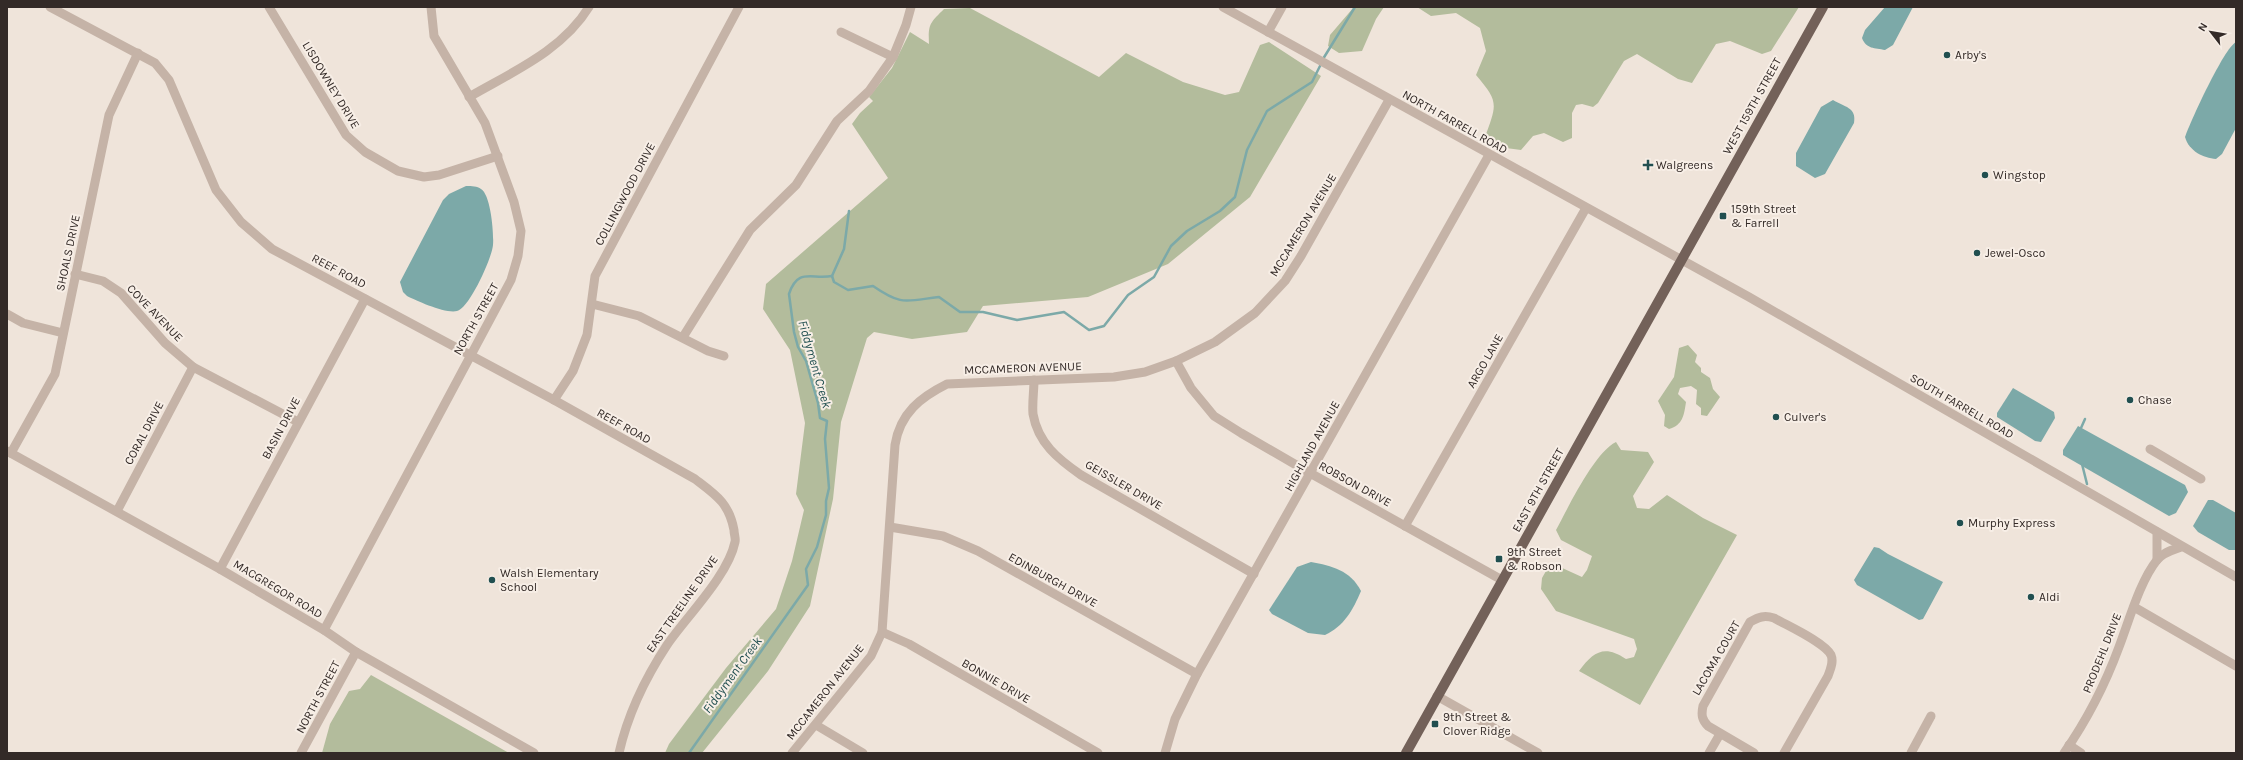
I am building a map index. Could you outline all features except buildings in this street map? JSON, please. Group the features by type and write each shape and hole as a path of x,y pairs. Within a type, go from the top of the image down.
{"main road":[{"name":"WEST 159TH STREET","path":"1679,259 1823,7"},
{"name":"EAST 9TH STREET","path":"1406,753 1679,259"}],"street":[{"name":"REEF ROAD","path":"50,7 155,63 169,80 216,190 241,222 272,249 554,400 695,479"},
{"name":"LISDOWNEY DRIVE","path":"270,7 346,135 365,152 398,171 424,177 439,175 498,156"},
{"name":"NORTH STREET","path":"324,630 511,280 518,256 521,231 514,202 498,156 485,123 434,36 430,7"},
{"path":"469,97 555,46 577,25 589,7"},
{"name":"COLLINGWOOD DRIVE","path":"554,400 573,371 586,335 592,304 595,276 739,7"},
{"path":"683,338 750,230 796,185 837,121 869,91 893,57 906,25 911,7"},
{"name":"NORTH FARRELL ROAD","path":"1223,7 1679,259"},
{"path":"1268,32 1282,7"},
{"path":"841,32 893,57"},
{"name":"SHOALS DRIVE","path":"9,452 55,374 75,274 110,115 138,54"},
{"name":"MCCAMERON AVENUE","path":"792,753 871,656 882,632 896,438 906,416 917,402 948,384 1114,377 1146,372 1176,361 1215,342 1235,328 1269,300 1285,281 1301,256 1389,100"},
{"name":"HIGHLAND AVENUE","path":"1165,753 1175,719 1197,674 1489,155"},
{"name":"ARGO LANE","path":"1405,526 1586,208"},
{"name":"SOUTH FARRELL ROAD","path":"1679,259 1793,322 2181,547 2236,577"},
{"name":"COVE AVENUE","path":"75,274 103,281 121,293 166,343 193,367 298,422"},
{"name":"BASIN DRIVE","path":"220,569 365,299"},
{"path":"592,304 639,316 708,351 724,356"},
{"path":"7,314 23,323 63,333"},
{"name":"ROBSON DRIVE","path":"1176,361 1190,388 1214,416 1310,473 1502,580"},
{"name":"CORAL DRIVE","path":"117,511 193,367"},
{"name":"GEISSLER DRIVE","path":"1034,380 1033,414 1044,444 1058,460 1081,475 1254,574"},
{"path":"2150,449 2201,479"},
{"name":"MACGREGOR ROAD","path":"9,452 220,569 324,630 356,652 534,753"},
{"name":"EAST TREELINE DRIVE","path":"619,753 626,722 643,684 667,644 693,614 726,563 736,541 731,514 716,495 695,479"},
{"name":"EDINBURGH DRIVE","path":"890,527 943,536 978,551 1197,674"},
{"name":"PRODEHL DRIVE","path":"2067,749 2090,713 2105,682 2134,607 2157,560 2157,532"},
{"path":"2157,560 2165,553 2181,547"},
{"path":"2134,607 2236,666"},
{"name":"LACOMA COURT","path":"1754,753 1720,734 1703,721 1701,714 1703,706 1750,622 1758,617 1766,616 1774,618 1818,643 1826,648 1832,656 1832,666 1828,676 1784,753"},
{"name":"BONNIE DRIVE","path":"882,632 909,644 1098,753"},
{"name":"NORTH STREET","path":"301,753 356,652"},
{"path":"1437,696 1538,753"},
{"path":"1911,753 1931,716"},
{"path":"816,725 863,753"},
{"path":"1709,753 1720,734"},
{"path":"2067,749 2081,753"}],"green space":[{"path":"1354,7 1384,7 1376,19 1362,51 1339,53 1328,46 1330,35"},
{"path":"1417,7 1799,7 1771,51 1762,54 1730,41 1716,44 1692,83 1678,79 1637,54 1624,61 1598,103 1593,107 1582,104 1576,105 1572,113 1572,138 1563,142 1544,133 1533,136 1521,150 1506,148 1485,137 1492,117 1494,104 1489,91 1476,75 1486,51 1480,28 1456,13 1431,16"},
{"path":"970,8 1099,77 1126,53 1183,82 1225,95 1239,92 1260,45 1269,42 1321,76 1250,197 1168,264 1088,297 983,306 967,332 912,339 874,332 867,338 841,422 833,499 810,606 768,671 702,753 665,753 669,744 726,668 776,609 792,561 804,510 796,494 805,423 790,350 763,309 766,284 888,178 852,124 860,113 873,101 869,97 892,68 910,32 929,44 931,24 944,9"},
{"path":"1688,345 1697,355 1695,362 1701,368 1701,372 1710,378 1713,389 1720,397 1707,416 1701,415 1701,408 1696,404 1697,390 1691,386 1680,388 1678,394 1686,402 1682,419 1677,425 1669,429 1664,426 1665,415 1658,401 1674,377 1679,348"},
{"path":"1616,442 1621,450 1648,452 1654,462 1633,496 1637,508 1649,509 1667,495 1703,518 1737,535 1640,705 1579,671 1589,659 1600,652 1611,652 1626,659 1634,657 1637,649 1634,639 1556,611 1541,589 1542,578 1546,571 1560,567 1582,577 1587,570 1592,556 1561,540 1556,530 1574,495 1599,457"},
{"path":"371,675 509,753 322,753 330,724 349,691 360,689"}],"water":[{"path":"1885,7 1913,7 1893,45 1885,50 1868,46 1862,38 1865,30"},
{"path":"2236,42 2236,128 2222,154 2216,159 2206,157 2193,150 2185,137 2200,102 2216,71 2224,57"},
{"path":"1833,100 1852,111 1854,114 1854,123 1825,174 1815,178 1796,166 1796,153 1821,107"},
{"path":"466,186 474,186 481,189 487,199 492,224 493,245 489,261 468,302 457,311 446,311 407,296 403,292 400,282 443,200 449,194"},
{"path":"2013,388 2054,412 2055,418 2041,442 2035,441 1997,417 1997,413"},
{"path":"2078,426 2185,485 2188,492 2176,513 2169,516 2063,455 2063,450"},
{"path":"2208,500 2213,500 2236,513 2235,550 2229,550 2198,532 2193,526"},
{"path":"1874,547 1879,548 1943,582 1923,619 1919,620 1857,585 1854,580"},
{"path":"1311,562 1340,570 1352,578 1361,591 1355,605 1343,622 1325,635 1308,633 1272,614 1269,610 1297,567"}],"waterway":[{"name":"Fiddyment Creek","path":"1323,59 1355,7"},
{"name":"Fiddyment Creek","path":"832,276 834,282 848,290 873,286 891,297 911,301 939,297 960,312 983,312 1017,320 1064,312 1089,330 1104,326 1128,295 1154,277 1171,246 1187,231 1220,211 1235,197 1247,150 1267,111 1312,82 1321,64"},
{"path":"832,276 844,249 849,211"},
{"name":"Fiddyment Creek","path":"689,753 808,585 806,569 817,547 826,515 826,501 829,488 825,439 827,421 820,418 818,403 806,361 798,347 794,332 789,294 797,280 801,277 832,276"},
{"path":"2081,428 2085,419"},
{"path":"2082,464 2087,484"}],"place":[{"name":"Arby's","path":"1947,55"},
{"name":"Walgreens","path":"1648,165"},
{"name":"Wingstop","path":"1985,175"},
{"name":"159th Street & Farrell","path":"1723,216"},
{"name":"Jewel-Osco","path":"1977,253"},
{"name":"Chase","path":"2130,400"},
{"name":"Culver's","path":"1776,417"},
{"name":"Murphy Express","path":"1960,523"},
{"name":"9th Street & Robson","path":"1499,559"},
{"name":"Walsh Elementary School","path":"492,580"},
{"name":"Aldi","path":"2031,597"},
{"name":"9th Street & Clover Ridge","path":"1435,724"}]}
